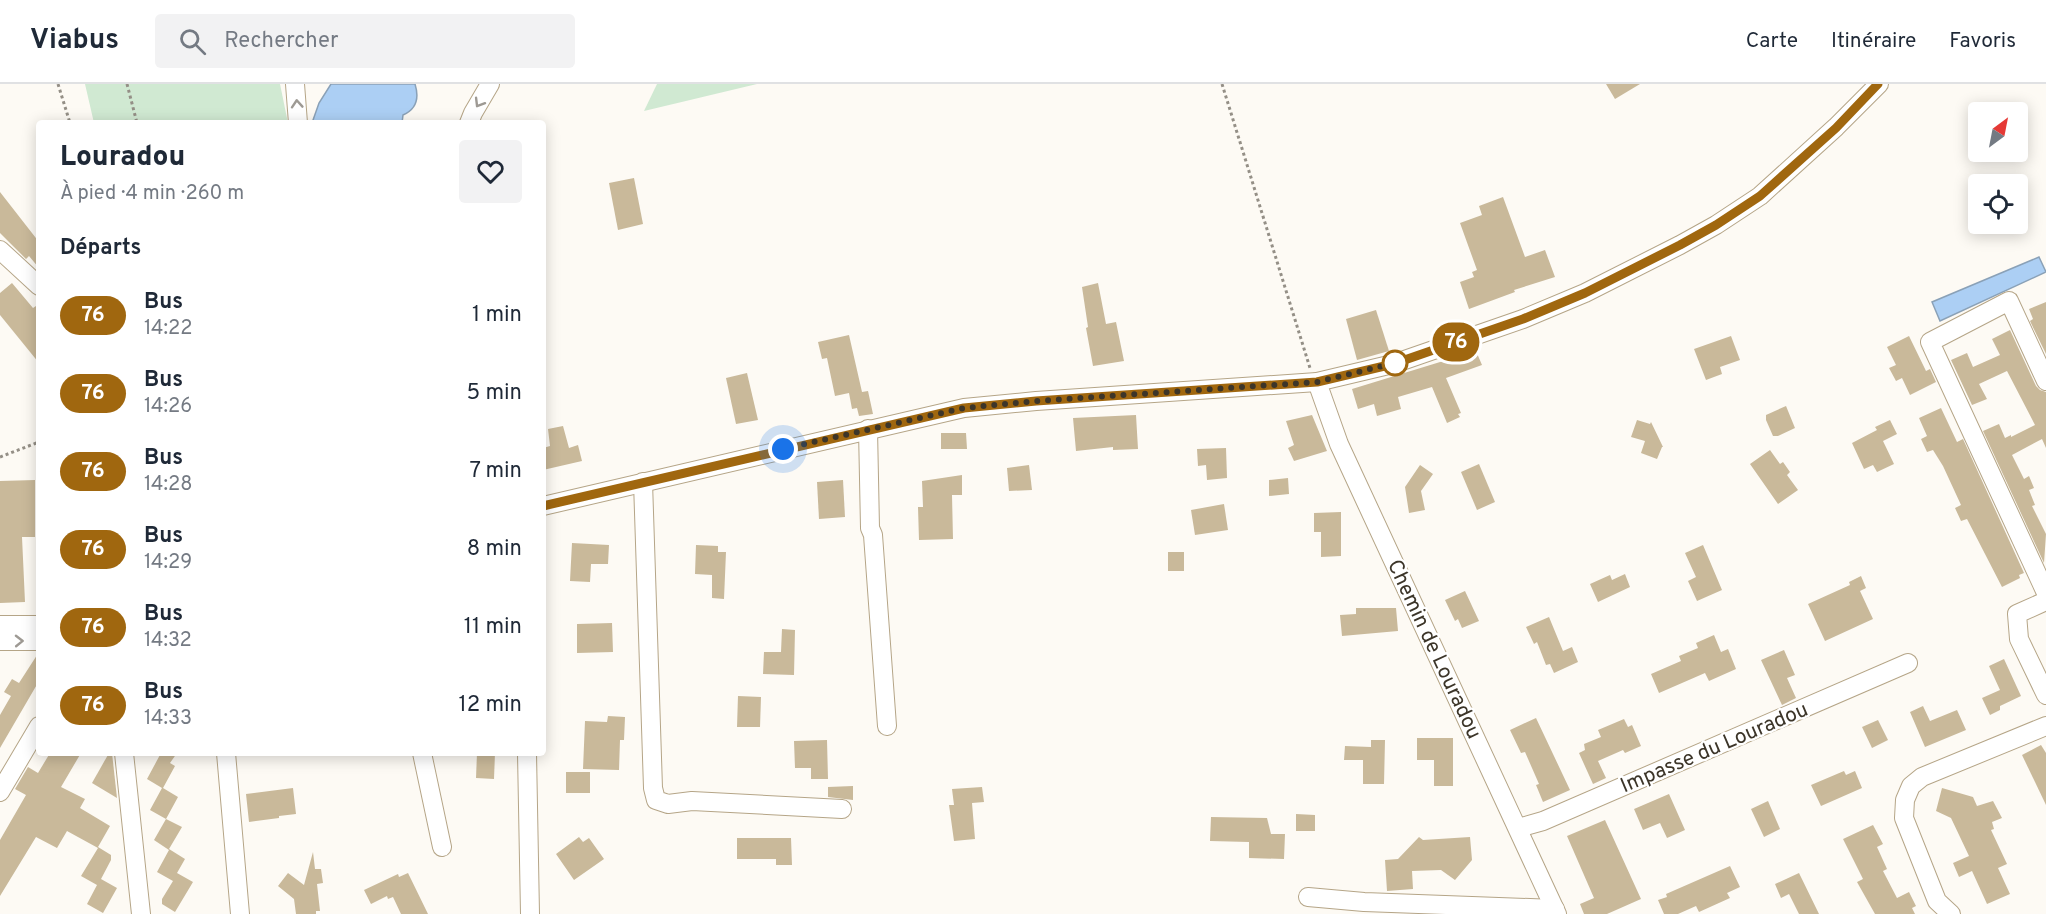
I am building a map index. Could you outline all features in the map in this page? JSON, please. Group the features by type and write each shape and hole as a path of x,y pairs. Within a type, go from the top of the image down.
{"street":[{"path":"295,84 298,120"},
{"path":"470,120 490,84"},
{"path":"546,505 964,408 1317,382 1393,364 1523,319 1585,293 1680,245 1760,196 1836,128 1879,84"},
{"path":"0,250 36,283"},
{"path":"2046,381 2008,301 1930,342 2046,593"},
{"name":"Chemin de Louradou","path":"1317,382 1339,444 1556,911"},
{"path":"868,429 870,528 873,535 887,726"},
{"path":"643,482 653,788 656,800 668,804 692,801 842,809"},
{"path":"2046,601 2017,614 2019,639 2046,695"},
{"path":"0,625 36,625"},
{"path":"0,641 36,641"},
{"name":"Impasse du Louradou","path":"1518,828 1543,821 1908,663"},
{"path":"1952,914 1937,901 1904,818 1905,800 1911,786 1922,777 2046,726"},
{"path":"0,792 36,731"},
{"path":"124,756 141,914"},
{"path":"226,756 240,914"},
{"path":"423,756 442,847"},
{"path":"527,756 530,914"},
{"path":"1308,897 1364,902 1556,911"}],"path":[{"path":"58,84 69,120"},
{"path":"127,84 136,120"},
{"path":"1222,84 1298,331 1317,382"},
{"path":"0,457 36,443"}],"green space":[{"path":"85,84 280,84 287,120 93,120"},
{"path":"657,84 757,84 644,111"}],"water":[{"path":"331,84 415,84 417,93 414,106 403,115 402,120 313,120 319,103"},
{"path":"2039,257 2046,272 1940,321 1932,302"}],"building":[{"path":"1606,84 1640,84 1615,99"},
{"path":"634,178 643,224 618,230 609,183"},
{"path":"0,192 36,238 36,264 29,256 26,259 0,233"},
{"path":"1503,197 1525,257 1545,250 1555,277 1514,290 1515,292 1469,309 1460,282 1474,277 1472,272 1477,270 1460,223 1482,215 1479,206"},
{"path":"12,283 33,308 36,306 36,359 0,315 0,293"},
{"path":"1098,283 1106,324 1116,322 1124,361 1093,366 1082,287"},
{"path":"2046,302 2046,354 2030,321 2033,319 2029,309"},
{"path":"1376,310 1389,351 1357,360 1346,319"},
{"path":"2010,330 2036,386 2046,392 2046,448 2042,439 2012,455 2024,479 2029,476 2034,488 2029,490 2035,505 2032,506 2046,534 2044,563 1983,431 1999,424 2005,438 2035,425 2007,371 1979,384 1987,399 1972,405 1951,360 1967,353 1973,367 2000,355 1992,339"},
{"path":"849,335 862,392 868,391 873,414 859,416 857,408 852,409 849,393 835,396 827,358 822,359 818,342"},
{"path":"1731,336 1740,360 1720,367 1722,374 1706,380 1694,349"},
{"path":"1909,336 1926,371 1930,369 1936,382 1910,395 1902,378 1896,381 1889,368 1896,365 1887,347"},
{"path":"1476,351 1482,365 1446,378 1461,413 1458,414 1460,417 1447,423 1432,387 1398,397 1401,409 1377,416 1374,404 1358,409 1352,389"},
{"path":"747,373 758,420 736,424 726,378"},
{"path":"1786,406 1795,428 1773,436 1766,415"},
{"path":"1941,408 1957,442 1963,439 2024,573 2019,575 2020,578 2002,587 1967,519 1961,521 1955,508 1961,505 1943,466 1933,450 1927,452 1921,439 1927,436 1919,418"},
{"path":"1136,415 1138,449 1113,450 1113,447 1076,451 1073,418"},
{"path":"1312,415 1327,451 1294,461 1288,448 1294,445 1286,421"},
{"path":"1637,420 1650,424 1651,422 1663,447 1657,459 1641,453 1645,441 1631,437"},
{"path":"1890,420 1897,434 1883,441 1894,464 1877,472 1873,465 1864,469 1852,443 1877,430 1875,427"},
{"path":"563,426 569,448 578,445 582,461 546,469 546,447 550,446 548,429"},
{"path":"941,433 966,433 967,449 941,449"},
{"path":"1226,448 1227,478 1207,480 1206,465 1198,466 1197,449"},
{"path":"1770,450 1780,464 1783,462 1790,472 1787,475 1798,490 1778,504 1750,464"},
{"path":"1479,464 1495,502 1477,510 1461,472"},
{"path":"1029,465 1032,490 1009,491 1007,468"},
{"path":"1420,465 1433,474 1421,491 1425,510 1409,513 1405,487"},
{"path":"962,475 962,495 952,495 953,539 919,540 918,507 923,507 922,481"},
{"path":"1288,478 1289,494 1269,496 1269,480"},
{"path":"35,480 35,537 22,537 25,602 0,603 0,481"},
{"path":"843,480 845,517 819,519 817,482"},
{"path":"1224,504 1228,530 1195,535 1191,510"},
{"path":"1341,512 1341,556 1321,557 1321,532 1314,532 1314,513"},
{"path":"572,543 609,545 608,564 591,564 590,582 570,581"},
{"path":"696,545 718,546 718,552 726,552 724,599 712,598 712,575 695,574"},
{"path":"1703,545 1722,590 1697,601 1688,581 1696,577 1685,553"},
{"path":"1168,552 1184,552 1184,571 1168,571"},
{"path":"1625,574 1630,587 1598,602 1590,584 1610,575 1612,580"},
{"path":"1861,576 1866,588 1860,591 1873,619 1825,641 1808,604 1850,585 1849,582"},
{"path":"1465,591 1479,621 1462,628 1458,619 1455,621 1445,600"},
{"path":"1356,608 1396,608 1398,631 1342,636 1340,615 1356,614"},
{"path":"1549,617 1563,651 1572,647 1578,662 1554,673 1550,664 1546,665 1537,642 1534,644 1526,627"},
{"path":"612,623 613,652 577,653 577,624"},
{"path":"782,629 795,630 794,675 763,674 764,652 781,652"},
{"path":"1714,635 1721,652 1728,649 1736,669 1709,681 1705,673 1659,693 1651,674 1681,661 1679,656 1698,648 1696,643"},
{"path":"1784,650 1795,675 1787,678 1796,698 1782,705 1761,660"},
{"path":"36,657 36,686 0,748 0,715 11,696 4,692 12,679 19,683"},
{"path":"2004,659 2021,696 2000,706 2000,710 1990,715 1982,698 2000,690 1989,666"},
{"path":"738,696 761,697 760,727 737,727"},
{"path":"1923,706 1930,721 1957,710 1966,730 1925,747 1910,712"},
{"path":"608,716 625,717 624,740 620,740 619,770 583,769 585,721 607,722"},
{"path":"1536,718 1570,790 1543,802 1536,785 1539,784 1525,752 1521,753 1510,730"},
{"path":"1624,719 1628,727 1632,725 1641,746 1625,753 1623,750 1598,761 1606,778 1593,784 1579,753 1585,750 1584,744 1601,737 1598,730"},
{"path":"1878,720 1888,740 1872,748 1862,727"},
{"path":"1417,738 1453,738 1453,786 1434,786 1434,760 1417,760"},
{"path":"827,740 828,779 811,779 811,768 795,768 794,741"},
{"path":"1371,740 1385,740 1384,784 1363,784 1363,760 1344,760 1345,746 1371,747"},
{"path":"2041,745 2046,753 2046,805 2022,755"},
{"path":"48,756 79,756 61,787 85,799 80,808 110,826 98,847 111,855 111,860 101,879 117,888 103,913 87,904 97,885 81,876 98,848 67,831 57,848 36,837 0,896 0,840 26,795 15,789 28,767 38,773"},
{"path":"107,756 112,756 117,798 92,783"},
{"path":"159,756 175,756 170,763 175,766 163,788 178,797 166,819 150,810 162,788 147,779"},
{"path":"477,756 495,756 494,779 476,778"},
{"path":"1844,771 1846,775 1855,771 1862,788 1821,806 1811,785"},
{"path":"566,772 590,772 590,793 566,793"},
{"path":"853,786 853,800 828,797 828,787"},
{"path":"982,787 984,802 972,803 975,839 954,841 949,805 954,805 952,789"},
{"path":"293,788 296,814 249,822 246,794"},
{"path":"1942,788 1973,797 1977,806 1993,801 2002,818 1992,822 1994,829 1991,830 2007,864 1998,868 2010,894 1987,904 1972,871 1959,877 1953,863 1969,856 1951,818 1936,811"},
{"path":"1669,794 1685,830 1667,838 1660,823 1643,830 1634,809"},
{"path":"1768,801 1780,829 1764,837 1751,809"},
{"path":"1296,814 1315,815 1315,831 1296,831"},
{"path":"1211,817 1267,818 1271,834 1285,834 1284,859 1249,858 1249,842 1210,841"},
{"path":"166,819 182,827 169,849 185,859 177,873 193,882 175,912 162,904 162,899 173,881 157,872 169,850 154,840"},
{"path":"1605,820 1641,899 1607,914 1584,914 1580,904 1594,898 1567,836"},
{"path":"1873,825 1883,844 1877,847 1887,869 1883,871 1897,898 1909,892 1916,906 1912,908 1915,914 1875,914 1857,882 1863,879 1843,839"},
{"path":"579,837 583,842 589,838 604,859 574,880 556,854"},
{"path":"1419,837 1423,840 1470,837 1472,860 1455,880 1441,870 1412,871 1413,889 1387,891 1385,860 1398,859"},
{"path":"737,838 791,838 792,865 776,865 776,859 737,859"},
{"path":"313,852 315,869 321,869 323,883 317,884 320,911 316,911 316,914 296,914 294,899 278,886 288,873 304,885"},
{"path":"1730,866 1740,887 1727,893 1730,898 1699,912 1696,906 1678,914 1664,914 1658,900 1667,897 1666,894"},
{"path":"408,873 428,914 401,914 393,897 388,899 387,896 371,904 364,890 398,874 399,877"},
{"path":"1799,873 1819,914 1799,914 1789,894 1781,898 1775,884"}],"bus line":[{"name":"76","path":"546,505 964,408 1317,382 1393,364 1523,319 1585,293 1716,225 1760,196 1836,128 1878,84"}],"route":[{"path":"783,449 964,408 1317,382 1395,363"}]}
